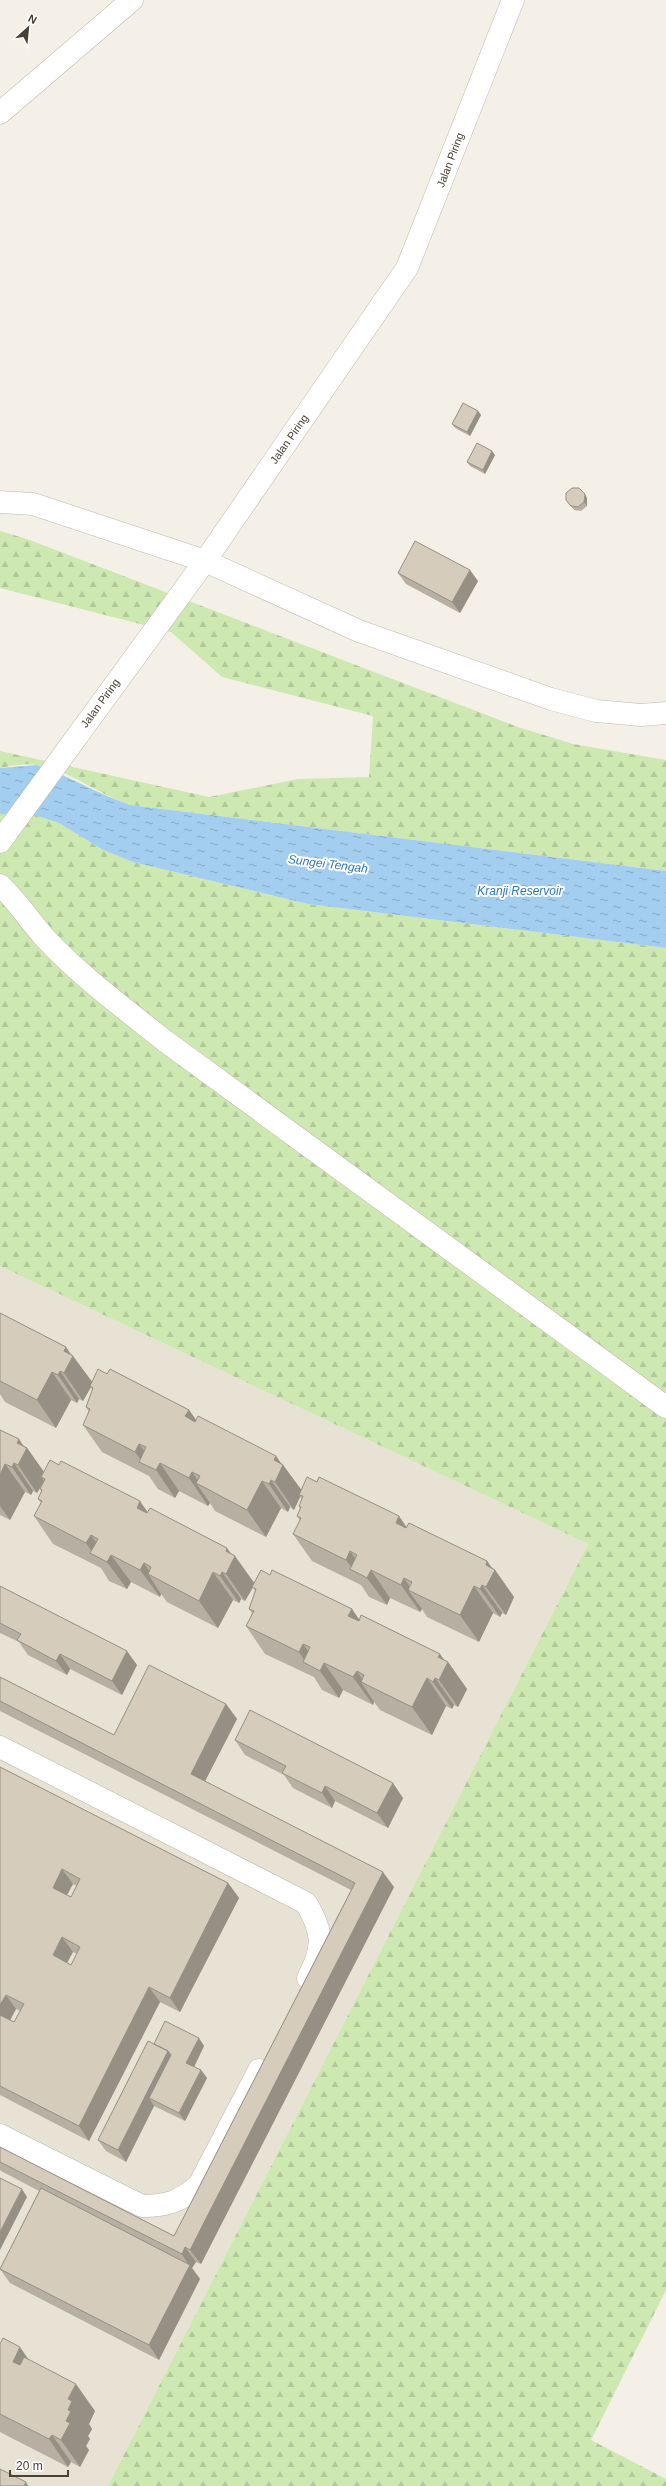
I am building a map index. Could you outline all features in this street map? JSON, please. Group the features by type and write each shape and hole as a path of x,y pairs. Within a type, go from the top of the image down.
{"lane":[{"path":"0,113 132,0"},
{"name":"Jalan Piring","path":"0,842 204,561 407,268 513,0"},
{"path":"0,502 33,504 204,561 359,631 551,699 596,711 641,715 666,713"},
{"path":"0,885 13,898 44,937 98,987 165,1041 666,1407"},
{"path":"0,1746 306,1903 318,1922 320,1951 298,1997"},
{"path":"0,2136 142,2206 161,2206 184,2198 199,2185 269,2053"}],"shaded area":[{"path":"0,1266 588,1544 108,2486 0,2486"}],"green space":[{"path":"0,531 27,539 518,727 573,744 666,760 666,871 130,805 118,801 73,777 49,768 28,764 0,768 0,751 209,797 298,779 369,777 373,716 222,677 171,632 0,588"},
{"path":"5,813 37,816 59,823 103,850 133,862 308,904 666,948 666,2290 591,2440 666,2479 666,2486 108,2486 588,1544 0,1266 0,840 15,819 0,821 0,814"}],"water":[{"name":"Kranji Reservoir","path":"37,765 61,774 106,796 130,805 666,871 666,948 308,904 133,862 103,850 59,823 37,816 0,814 0,768"}],"building":[{"path":"463,403 478,411 467,432 452,424"},
{"path":"477,443 492,451 483,470 467,462"},
{"path":"572,488 579,488 585,494 584,502 578,507 571,506 566,500 566,493"},
{"path":"415,541 470,570 452,602 398,573"},
{"path":"0,1313 66,1347 64,1351 73,1356 64,1373 60,1371 58,1375 52,1372 37,1400 0,1381"},
{"path":"98,1369 107,1374 110,1369 189,1410 185,1416 195,1422 198,1416 276,1456 274,1460 283,1465 275,1482 271,1480 269,1484 262,1481 247,1510 196,1483 200,1476 192,1472 189,1478 160,1463 156,1470 139,1462 146,1447 139,1444 135,1452 83,1425 90,1409 86,1407 93,1388 90,1386"},
{"path":"0,1430 19,1439 17,1443 27,1448 18,1465 14,1463 12,1467 5,1464 0,1475"},
{"path":"50,1460 59,1465 61,1461 140,1501 137,1508 147,1513 150,1508 227,1548 226,1551 235,1556 226,1574 222,1572 220,1576 213,1572 199,1601 148,1574 151,1567 144,1563 140,1570 111,1555 107,1562 90,1553 98,1539 91,1535 86,1543 34,1516 42,1501 38,1499 42,1490 40,1489 45,1479 41,1477"},
{"path":"307,1477 317,1482 319,1477 399,1516 396,1523 406,1528 409,1523 487,1561 486,1565 495,1570 486,1587 482,1585 480,1589 474,1586 460,1615 408,1590 412,1582 404,1578 401,1585 371,1570 367,1578 350,1569 357,1555 350,1551 346,1560 293,1534 301,1518 297,1516 301,1507 299,1506 303,1496 299,1495"},
{"path":"261,1570 270,1575 272,1570 352,1609 348,1616 359,1621 361,1615 440,1654 438,1657 448,1662 439,1680 435,1678 433,1682 427,1678 412,1707 361,1682 364,1675 357,1671 353,1677 324,1663 320,1671 303,1662 310,1647 303,1644 299,1652 246,1626 254,1611 249,1609 256,1589 252,1587"},
{"path":"0,1586 127,1651 112,1681 60,1654 56,1661 17,1640 21,1634 0,1623"},
{"path":"149,1665 226,1704 191,1774 383,1872 190,2250 185,2247 182,2254 0,2162 0,2147 174,2236 355,1883 0,1701 0,1677 114,1735"},
{"path":"250,1710 393,1783 377,1813 325,1786 322,1793 282,1773 286,1766 235,1740"},
{"path":"0,1767 228,1883 170,1998 149,1987 79,2126 0,2086 0,2015 14,2022 24,2004 6,1995 0,2005","holes":["62,1869 80,1879 71,1897 53,1888","62,1937 80,1947 71,1965 53,1955"]},
{"path":"165,2021 199,2038 186,2063 201,2070 179,2113 149,2098 171,2055 168,2051 154,2044"},
{"path":"148,2041 168,2051 118,2150 98,2140"},
{"path":"0,2178 22,2189 0,2232"},
{"path":"41,2188 190,2265 149,2345 0,2269"},
{"path":"3,2338 20,2347 13,2362 20,2365 24,2357 76,2384 68,2399 72,2401 68,2410 71,2411 66,2421 70,2423 61,2440 52,2435 49,2439 0,2414 0,2344"},
{"path":"0,2469 26,2482 24,2486 0,2486"}],"water label":[{"name":"Sungei Tengah","path":"328,864"}]}
